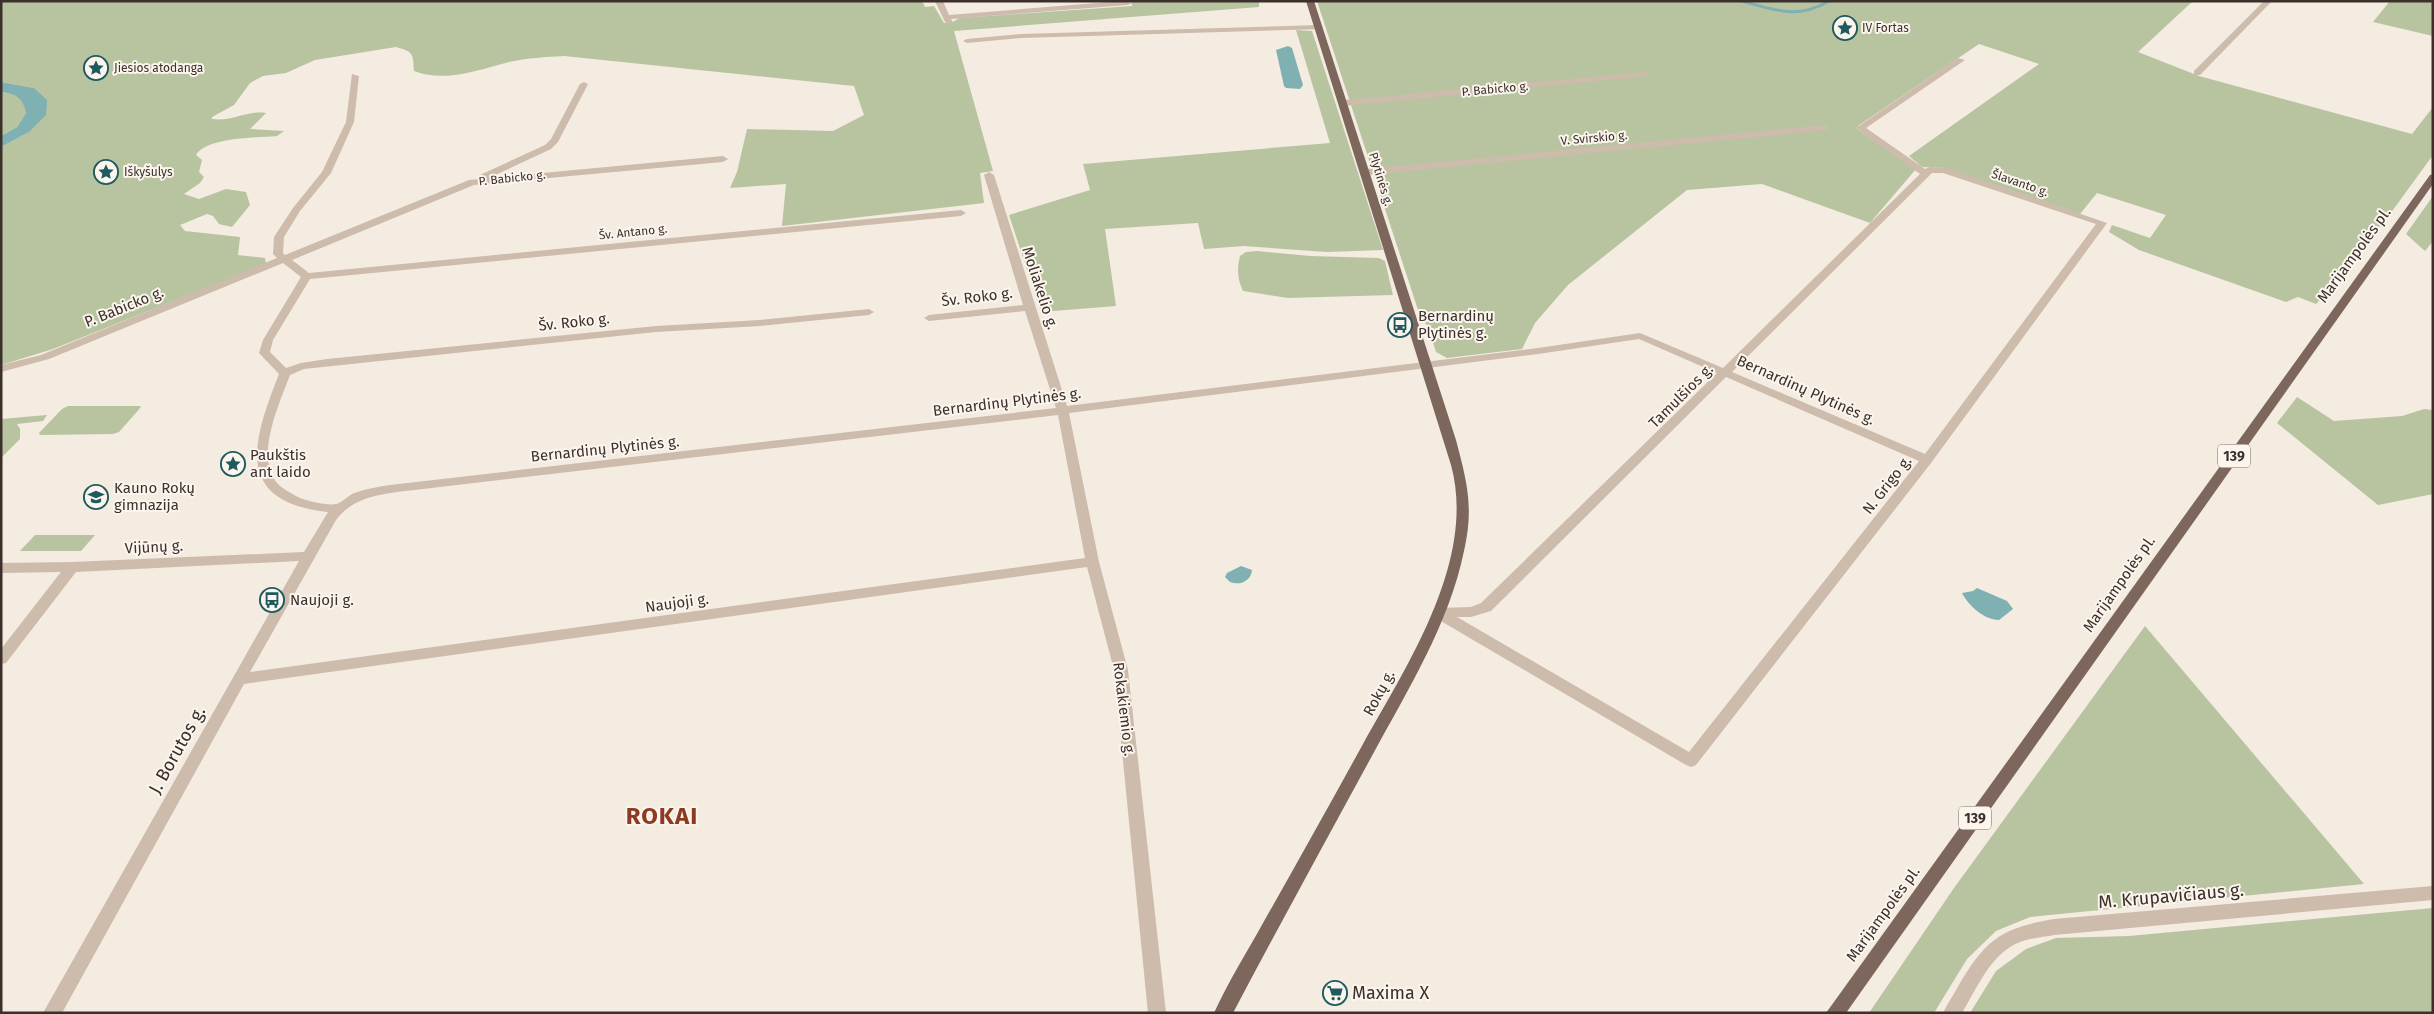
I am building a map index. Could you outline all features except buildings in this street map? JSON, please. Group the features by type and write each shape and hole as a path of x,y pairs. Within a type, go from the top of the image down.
{"main road":[{"name":"Plytinės g.","path":"1310,1 1426,364"},
{"name":"Marijampolės pl.","path":"1835,1013 2433,177"},
{"name":"Rokų g.","path":"1223,1013 1339,803 1439,613 1457,558 1462,534 1463,509 1460,479 1426,364"}],"street":[{"path":"939,1 948,19 1128,3"},
{"path":"2196,72 2268,1"},
{"path":"967,41 1021,36 1319,27"},
{"path":"1928,172 1860,128 1961,60"},
{"name":"P. Babicko g.","path":"1344,103 1645,74"},
{"path":"338,509 300,503 285,496 272,487 263,469 264,428 285,372 264,353 268,340 307,276 278,254 279,237 296,210 326,173 338,148 350,122 356,76"},
{"path":"472,182 548,147 555,140 584,84"},
{"name":"V. Svirskio g.","path":"1366,172 1825,128"},
{"name":"P. Babicko g.","path":"1,369 45,357 472,182 723,159"},
{"name":"Šlavanto g.","path":"1928,172 1944,170 2102,223"},
{"name":"Tamulšios g.","path":"1439,613 1471,612 1486,607 1928,172"},
{"name":"Moliakelio g.","path":"989,175 1063,411"},
{"name":"Šv. Antano g.","path":"307,276 961,213"},
{"name":"N. Grigo g.","path":"1439,613 1691,761 1927,460 2102,223"},
{"name":"Šv. Roko g.","path":"929,318 1029,307"},
{"name":"Šv. Roko g.","path":"285,372 301,366 346,360 656,329 760,323 869,312"},
{"name":"Bernardinų Plytinės g.","path":"338,509 361,496 380,491 423,485 1063,411 1640,336 1927,460"},
{"name":"Rokakiemio g.","path":"1063,411 1092,562 1121,670 1157,1013"},
{"name":"J. Borutos g.","path":"52,1013 238,679 308,556 338,509"},
{"name":"Vijūnų g.","path":"1,568 72,567 308,556"},
{"name":"Naujoji g.","path":"238,679 1092,562"},
{"path":"1,659 72,567"},
{"name":"M. Krupavičiaus g.","path":"1952,1013 1984,962 2002,943 2022,933 2054,927 2433,893"}],"green space":[{"path":"1,1 922,1 925,7 934,6 944,23 953,22 959,18 1132,6 1131,1 1259,1 1259,7 954,31 993,171 980,173 984,203 782,226 786,184 730,188 737,172 747,129 833,131 864,115 854,86 564,56 509,62 473,72 438,76 414,71 413,57 406,50 396,47 315,60 286,73 263,76 250,83 234,105 212,117 212,119 219,119 252,113 266,113 250,129 284,131 277,136 221,142 202,149 196,155 202,160 199,172 204,177 200,183 184,194 199,199 226,189 246,192 250,205 232,227 219,224 213,216 207,214 180,225 185,231 240,237 238,255 265,258 266,264 53,349 1,365 1,147 29,132 34,88 1,82"},
{"path":"1317,1 2193,1 2138,52 2199,76 2412,134 2433,107 2433,155 2390,214 2316,304 2298,297 2286,302 2139,250 2109,232 2112,225 2150,238 2166,215 2097,193 2080,214 1945,168 1922,167 1909,156 2039,64 1979,44 1858,126 1857,129 1916,169 1870,223 1762,184 1687,190 1568,285 1535,323 1522,349 1447,358 1436,352 1428,326 1421,319"},
{"path":"2390,1 2433,1 2433,36 2373,22"},
{"path":"1296,30 1312,31 1383,250 1327,252 1244,246 1204,249 1198,223 1105,229 1116,306 1041,312 1009,215 1090,190 1083,164 1330,143"},
{"path":"1,92 19,97 26,113 17,127 1,136"},
{"path":"2433,196 2433,241 2425,251 2406,234"},
{"path":"1257,251 1310,256 1379,258 1385,261 1393,295 1288,298 1243,291 1238,274 1240,256 1246,252"},
{"path":"2297,397 2334,421 2402,416 2424,409 2433,410 2433,494 2378,505 2277,423"},
{"path":"68,406 141,407 119,432 113,434 40,435 39,433 62,409"},
{"path":"47,415 43,421 17,424 20,429 20,439 1,458 1,419"},
{"path":"35,535 95,535 81,551 20,551"},
{"path":"2145,626 2364,884 2030,917 1996,931 1967,959 1934,1013 1869,1013 1954,888"},
{"path":"2433,908 2433,1013 1970,1013 1996,971 2026,949 2056,938 2129,936"}],"water":[{"path":"1288,46 1292,48 1303,85 1300,89 1286,88 1284,86 1276,50"},
{"path":"1,82 34,88 47,100 46,115 29,132 1,147 1,136 17,127 26,113 21,100 11,94 1,92"},
{"path":"1241,566 1252,570 1247,580 1241,583 1234,583 1225,577 1227,573"},
{"path":"1977,588 2007,601 2013,609 1999,620 1982,615 1972,607 1962,593 1973,591"}],"waterway":[{"path":"1742,1 1786,12 1807,10 1829,1"}],"place":[{"name":"IV Fortas","path":"1845,28"},
{"name":"Jiesios atodanga","path":"96,68"},
{"name":"Iškyšulys","path":"106,172"},
{"name":"Bernardinų Plytinės g.","path":"1400,325"},
{"name":"Paukštis ant laido","path":"233,464"},
{"name":"Kauno Rokų gimnazija","path":"96,497"},
{"name":"Naujoji g.","path":"272,600"},
{"name":"Maxima X","path":"1335,993"}],"district":[{"name":"ROKAI","path":"662,816"}]}
